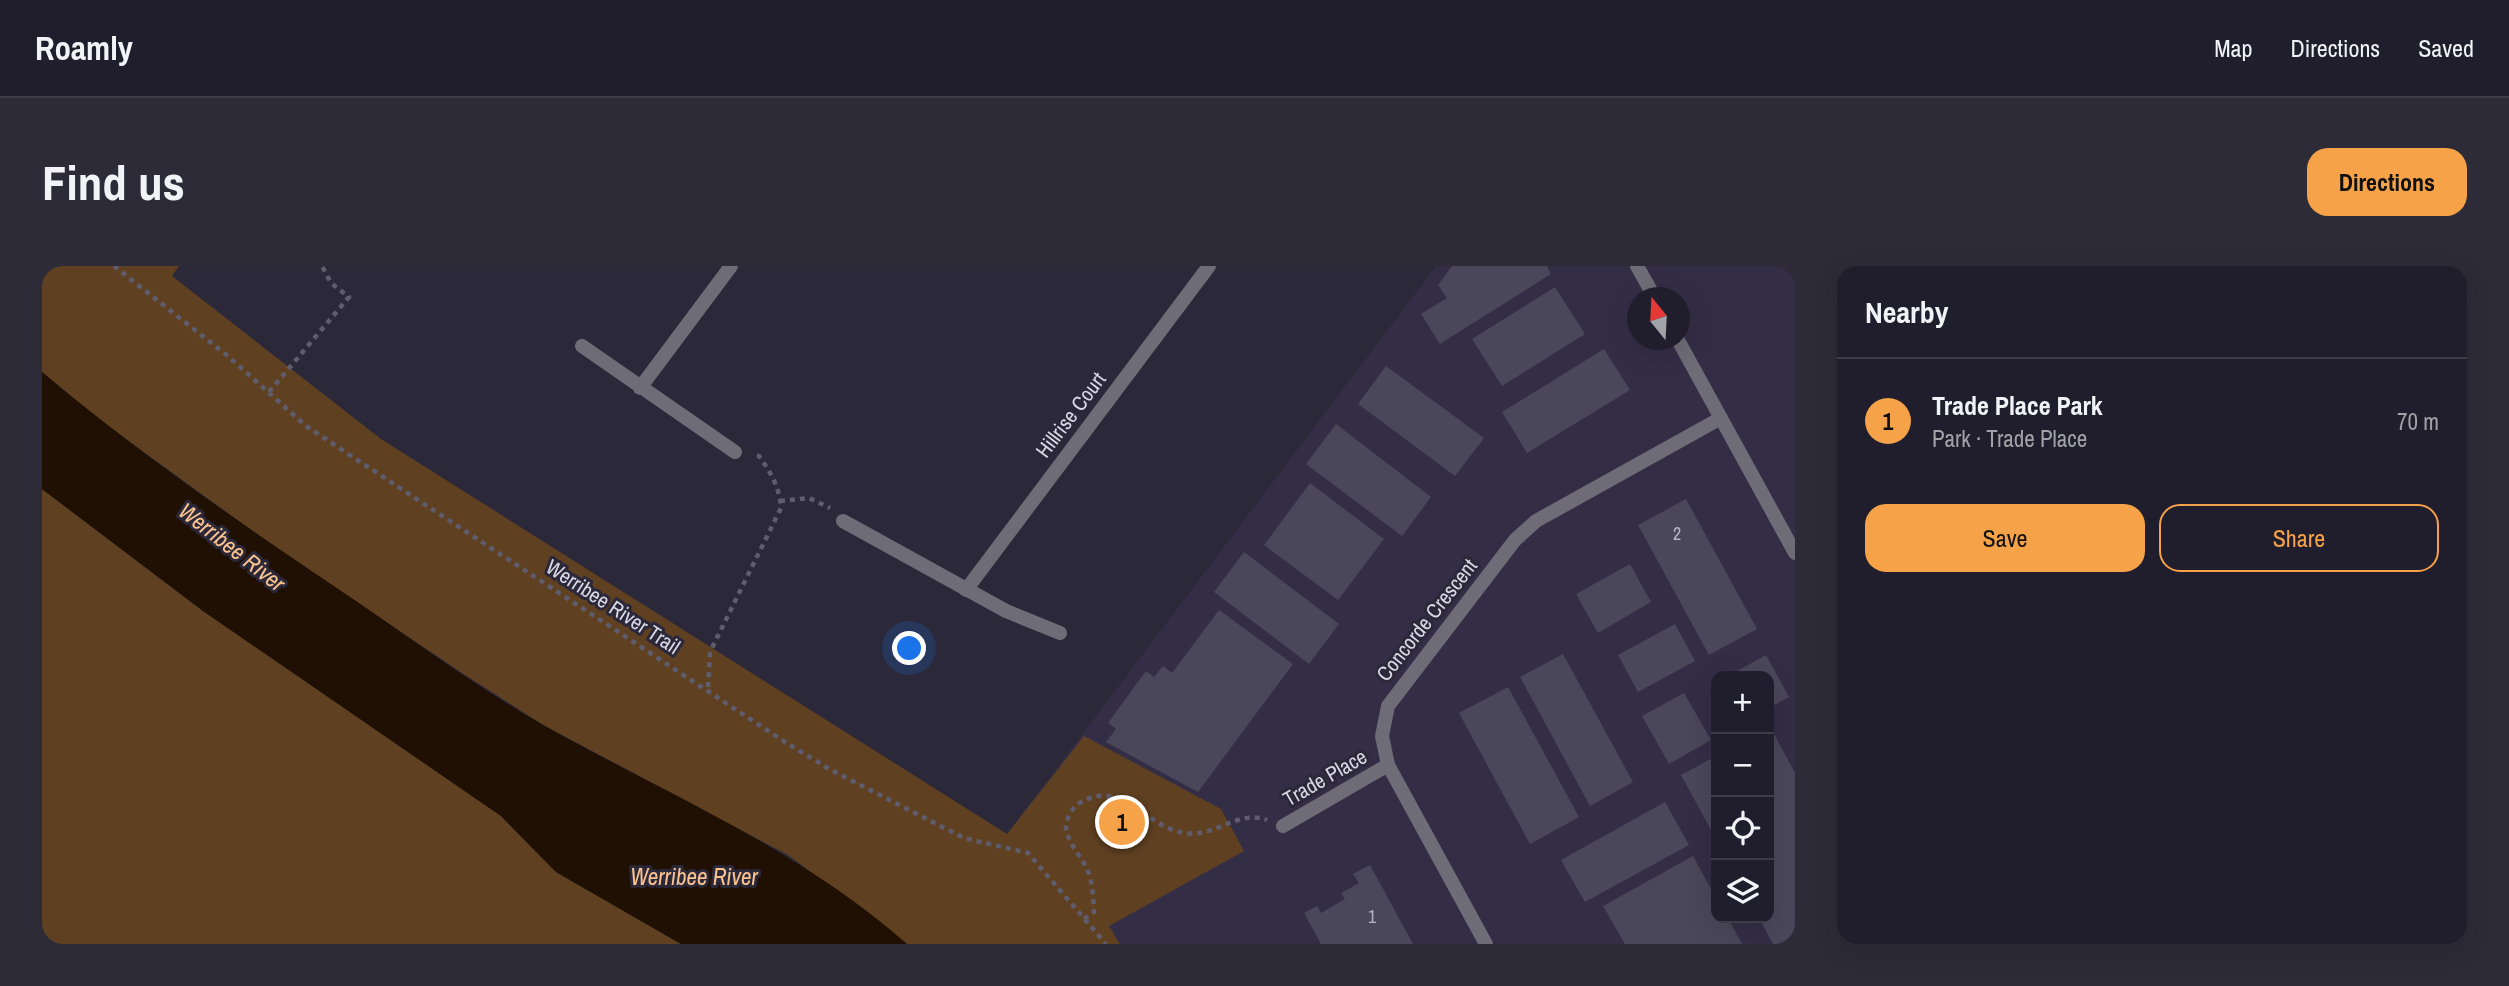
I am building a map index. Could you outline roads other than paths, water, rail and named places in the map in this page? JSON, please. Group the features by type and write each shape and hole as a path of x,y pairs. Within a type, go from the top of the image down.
{"street":[{"path":"640,388 732,266"},
{"name":"Hillrise Court","path":"966,590 1209,266"},
{"path":"1637,266 1649,287"},
{"path":"582,346 735,452"},
{"path":"1684,350 1795,553"},
{"name":"Concorde Crescent","path":"1486,944 1388,765 1382,736 1388,706 1515,540 1556,508 1721,418"},
{"path":"844,521 1006,611 1060,633"},
{"name":"Trade Place","path":"1283,827 1388,765"}],"water":[{"name":"Werribee River","path":"42,372 197,492 474,682 545,726 778,851 866,910 907,944 681,944 556,872 501,816 203,611 42,489"}],"place":[{"name":"Trade Place Park","path":"1122,822"}]}
